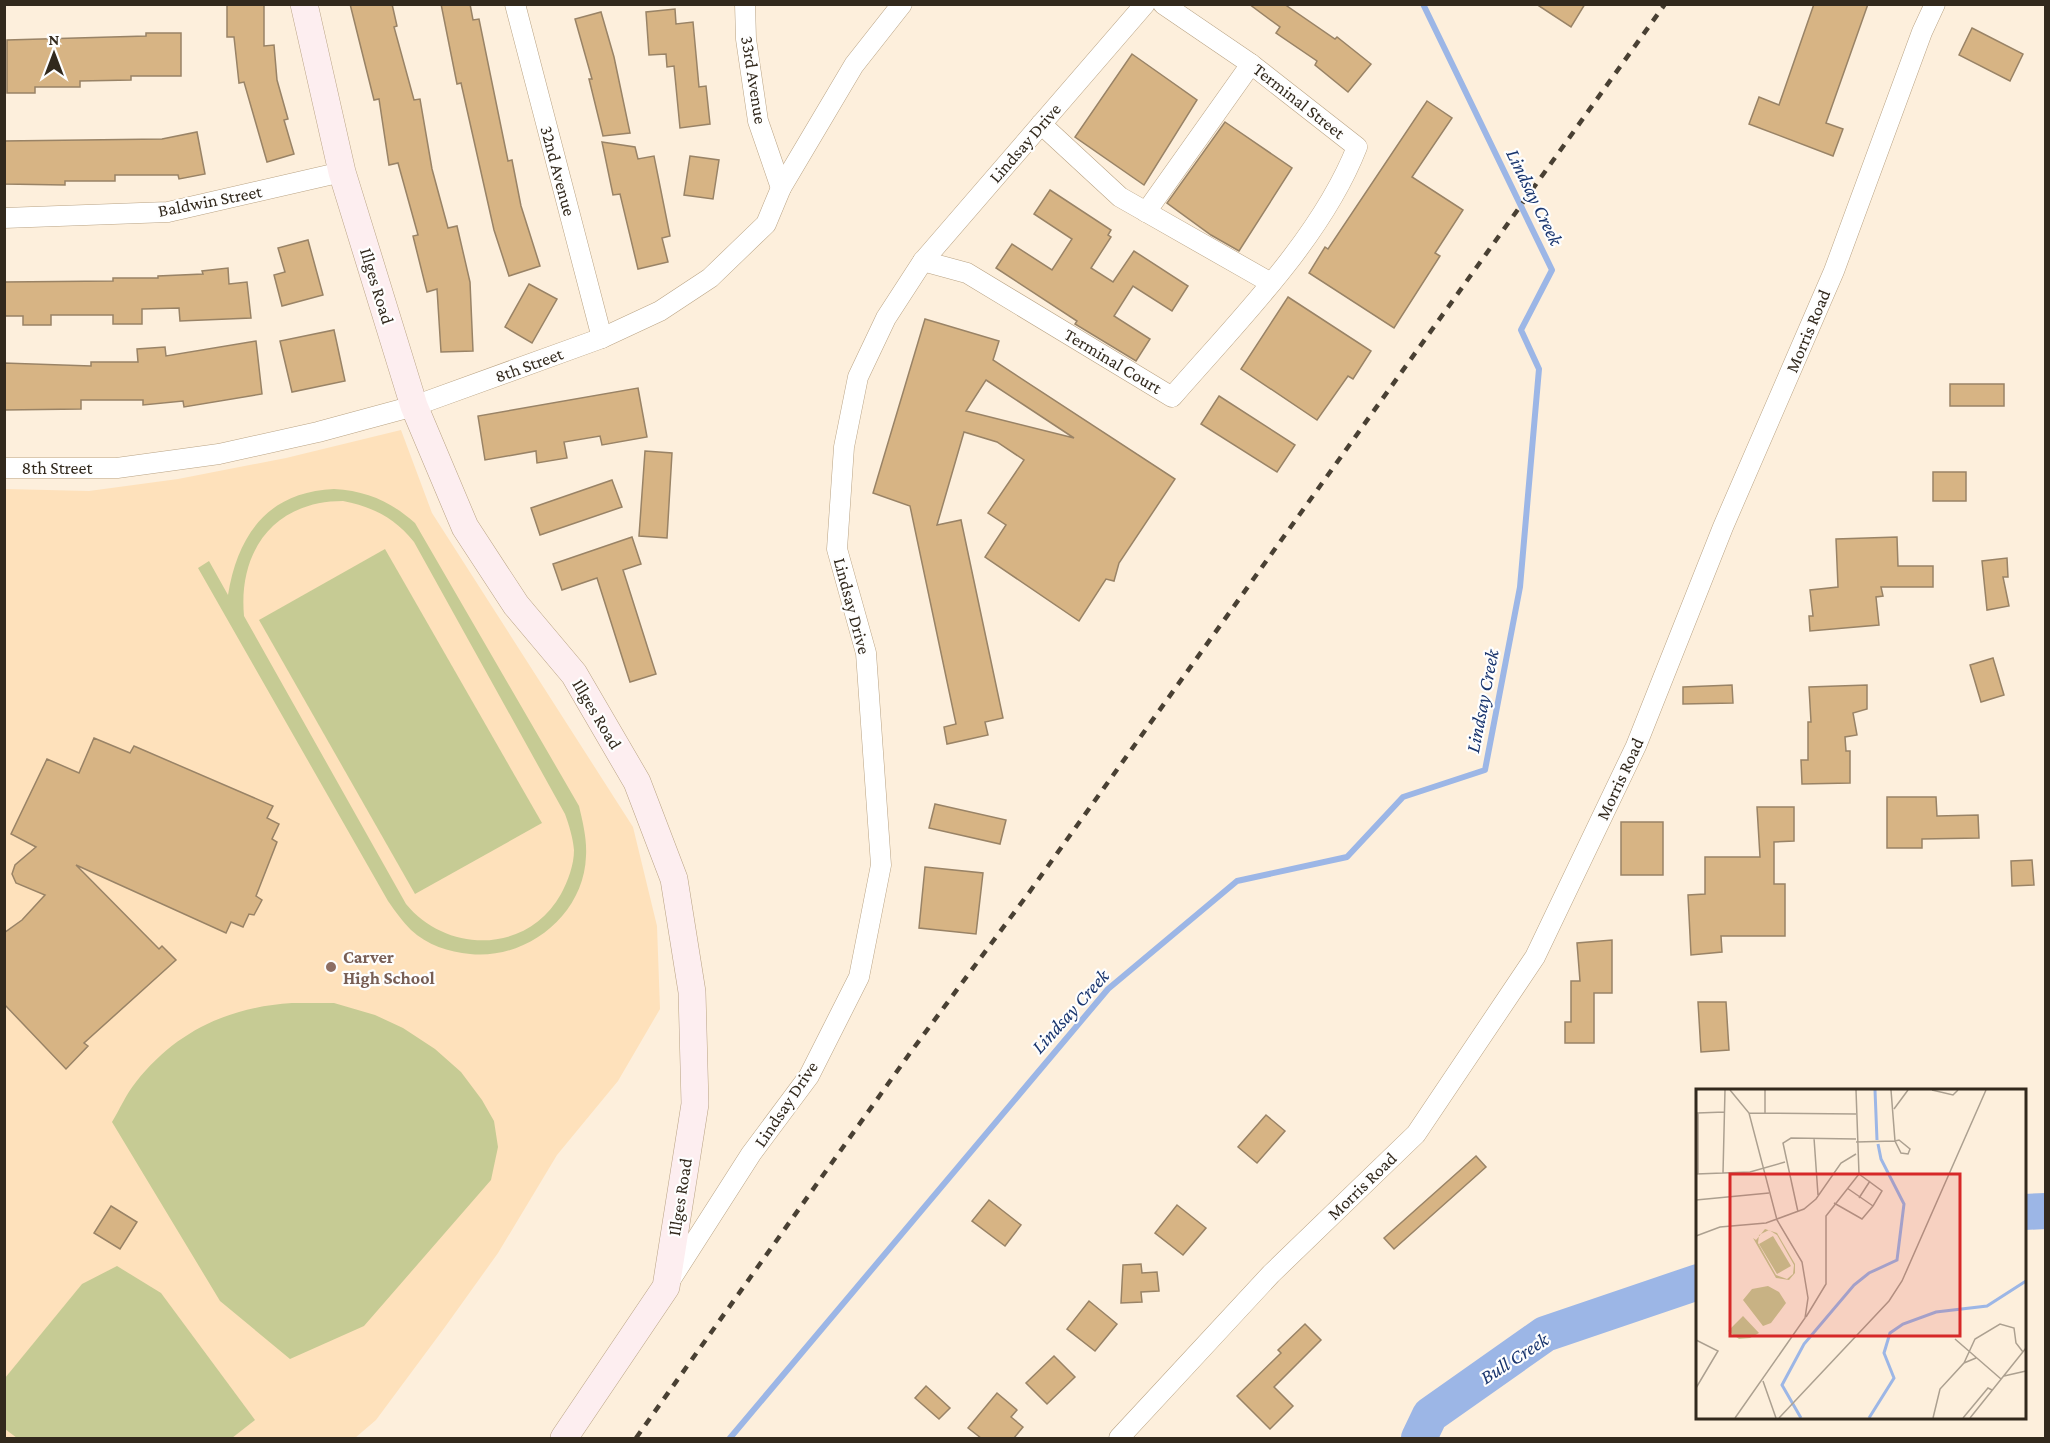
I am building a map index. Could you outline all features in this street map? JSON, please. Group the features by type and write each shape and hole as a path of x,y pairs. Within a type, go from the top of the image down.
{"street":[{"name":"Illges Road","path":"304,4 342,172 414,406 465,527 516,605 574,674 637,782 674,879 692,992 695,1104 666,1287 564,1438"},
{"name":"32nd Avenue","path":"515,4 602,338"},
{"name":"33rd Avenue","path":"745,4 746,39 758,121 781,188"},
{"name":"8th Street","path":"4,468 117,468 219,454 414,406 602,338 660,311 710,279 766,224 781,188 854,65 902,4"},
{"name":"Lindsay Drive","path":"666,1287 751,1154 809,1076 859,977 881,865 866,653 837,549 844,447 858,377 886,318 923,261 1145,4"},
{"name":"Terminal Street","path":"1163,4 1251,64 1357,147 1343,183 1311,228"},
{"name":"Morris Road","path":"1119,1438 1271,1274 1416,1134 1535,957 1636,746 1723,527 1834,271 1922,32 1935,4"},
{"path":"1146,212 1251,64"},
{"path":"1041,124 1120,197 1271,283"},
{"name":"Baldwin Street","path":"4,218 168,212 342,172"},
{"name":"Terminal Court","path":"923,261 968,273 1172,397 1271,283 1311,228"}],"shaded area":[{"name":"Carver High School","path":"401,430 432,513 633,827 657,926 660,1009 618,1081 557,1155 498,1253 376,1420 355,1438 5,1438 5,489 89,491 178,479 286,458"}],"green space":[{"path":"334,489 368,495 387,503 415,523 579,806 586,843 586,856 583,877 575,897 563,915 549,929 512,950 491,954 454,952 431,944 408,927 388,901 198,568 209,561 228,595 240,553 260,520 291,498","holes":["343,501 374,510 391,520 414,542 565,814 571,832 574,856 564,889 547,914 529,928 508,937 486,940 464,939 443,932 423,920 406,904 244,616 247,570 266,534 280,520 298,510 319,503"]},
{"path":"385,549 542,823 415,894 259,620"},
{"path":"334,1003 375,1015 403,1028 435,1049 461,1072 482,1100 494,1121 498,1147 491,1180 364,1326 290,1359 220,1301 112,1122 136,1082 168,1049 186,1036 226,1016 269,1005"},
{"path":"117,1266 161,1293 255,1420 232,1438 17,1438 5,1429 5,1378 82,1284"}],"building":[{"path":"227,4 264,4 264,46 274,45 277,80 288,119 284,120 294,154 267,162 244,82 239,83 234,37 227,37"},
{"path":"350,4 392,4 397,26 394,27 414,100 420,99 432,169 448,228 457,226 470,282 473,351 441,352 437,289 427,292 413,236 418,235 398,163 389,165 379,99 374,100"},
{"path":"441,4 470,4 473,20 479,19 508,161 512,160 521,206 540,266 509,276 494,230 461,83 457,84"},
{"path":"1249,4 1284,4 1335,39 1337,37 1371,64 1348,92 1315,65 1317,61 1276,33 1280,27"},
{"path":"1536,4 1585,4 1571,27"},
{"path":"1814,4 1868,4 1826,123 1843,129 1833,156 1749,124 1759,97 1779,105"},
{"path":"675,9 676,24 693,22 699,87 706,86 710,124 680,128 674,66 667,67 666,54 649,55 646,12"},
{"path":"601,12 614,57 630,133 603,136 589,79 592,79 575,19"},
{"path":"1972,28 2023,54 2010,81 1959,55"},
{"path":"146,33 181,33 181,76 131,76 131,80 80,81 80,87 35,87 35,93 7,93 7,40 146,36"},
{"path":"1132,54 1197,100 1144,185 1075,137"},
{"path":"1427,101 1452,118 1412,177 1463,210 1435,253 1440,256 1394,328 1309,273 1325,247 1328,249"},
{"path":"1225,122 1292,168 1239,251 1211,235 1167,203"},
{"path":"197,132 205,174 179,179 178,175 115,175 115,181 65,181 65,185 4,184 4,141 162,139"},
{"path":"602,142 635,147 638,159 654,156 670,236 662,238 668,262 638,269 620,194 613,195"},
{"path":"690,156 719,160 713,199 684,195"},
{"path":"1050,190 1111,230 1108,235 1111,237 1091,268 1113,282 1134,251 1188,286 1172,311 1133,286 1114,316 1150,339 1136,361 1075,324 1077,321 996,268 1012,244 1052,270 1072,239 1034,214"},
{"path":"308,240 323,295 282,306 274,275 285,272 278,248"},
{"path":"228,268 229,284 247,282 251,318 180,321 179,308 142,309 142,324 113,324 113,315 51,315 51,325 23,325 23,316 4,316 4,282 113,281 113,278 158,278 158,276 203,274 202,271"},
{"path":"529,284 557,299 532,343 505,327"},
{"path":"1288,297 1371,351 1353,379 1348,376 1317,420 1241,369"},
{"path":"925,319 999,341 993,360 1175,479 1119,563 1114,581 1106,579 1079,621 985,557 1006,525 988,513 1024,460 997,442 964,432 937,525 961,520 1003,718 985,722 988,735 947,744 944,727 956,724 910,506 873,493","holes":["986,380 1074,438 966,411"]},
{"path":"334,330 345,381 292,392 280,341"},
{"path":"256,341 262,394 184,407 183,401 143,405 143,400 81,400 81,409 4,410 4,363 91,366 91,362 138,362 137,349 165,347 166,356"},
{"path":"1950,384 2004,384 2004,406 1950,406"},
{"path":"638,388 647,437 602,445 600,436 564,442 567,458 537,463 536,451 485,460 478,416"},
{"path":"1219,396 1295,445 1277,472 1201,424"},
{"path":"645,451 672,453 667,538 639,536"},
{"path":"1933,472 1966,472 1966,501 1933,501"},
{"path":"612,480 622,507 540,535 531,508"},
{"path":"632,537 641,564 623,570 656,674 630,682 597,578 562,590 553,564"},
{"path":"1897,537 1898,566 1933,566 1933,587 1881,587 1883,596 1876,597 1879,625 1810,631 1809,616 1813,616 1810,590 1838,587 1836,539"},
{"path":"2007,558 2008,577 2003,577 2009,606 1987,610 1982,561"},
{"path":"1993,658 2004,695 1981,702 1970,665"},
{"path":"1732,685 1733,703 1683,704 1683,687"},
{"path":"1867,685 1867,709 1853,713 1857,735 1845,737 1846,751 1850,751 1850,783 1802,784 1801,760 1808,760 1808,722 1811,722 1809,687"},
{"path":"94,738 130,753 134,746 273,806 267,818 279,824 272,839 277,842 256,896 262,900 254,915 249,914 243,927 231,922 226,933 76,865 159,949 162,946 176,960 84,1043 88,1046 66,1069 4,1004 4,933 22,920 45,895 16,883 12,874 15,865 36,847 11,834 47,759 79,773"},
{"path":"1887,797 1936,797 1937,816 1978,815 1979,838 1922,839 1922,848 1887,848"},
{"path":"935,804 1006,820 1000,844 929,828"},
{"path":"1757,807 1794,807 1794,841 1774,842 1774,884 1785,884 1785,936 1721,936 1722,952 1691,955 1688,895 1705,894 1705,857 1760,857"},
{"path":"1621,822 1663,822 1663,875 1621,875"},
{"path":"2032,860 2034,885 2012,886 2011,861"},
{"path":"925,867 983,873 976,934 919,928"},
{"path":"1612,940 1612,993 1594,993 1594,1043 1565,1043 1565,1022 1571,1022 1571,981 1580,981 1577,943"},
{"path":"1698,1002 1726,1002 1729,1050 1701,1052"},
{"path":"1266,1115 1285,1131 1257,1163 1238,1147"},
{"path":"1476,1156 1486,1167 1394,1249 1384,1238"},
{"path":"989,1200 1021,1225 1005,1246 972,1221"},
{"path":"1177,1205 1206,1228 1183,1255 1155,1233"},
{"path":"111,1206 137,1222 120,1249 94,1233"},
{"path":"1141,1264 1142,1273 1157,1272 1159,1291 1141,1292 1142,1302 1121,1303 1123,1265"},
{"path":"1089,1301 1117,1324 1095,1351 1067,1329"},
{"path":"1305,1324 1321,1340 1274,1387 1293,1406 1270,1429 1237,1396 1281,1353 1278,1350"},
{"path":"1054,1356 1075,1377 1047,1404 1026,1383"},
{"path":"926,1386 950,1408 939,1419 915,1398"},
{"path":"997,1393 1017,1410 1011,1417 1023,1427 1014,1438 981,1438 968,1428"}],"waterway":[{"name":"Lindsay Creek","path":"730,1438 1108,989 1237,881 1347,857 1403,797 1485,770 1520,587 1539,369 1521,330 1552,270 1423,4"},
{"name":"Bull Creek","path":"2026,1212 2046,1211"},
{"name":"Bull Creek","path":"1419,1438 1430,1415 1545,1334 1696,1283"}],"railway":[{"path":"636,1438 910,1053 1028,894 1665,4"}],"place":[{"name":"Carver High School","path":"331,967"}]}
